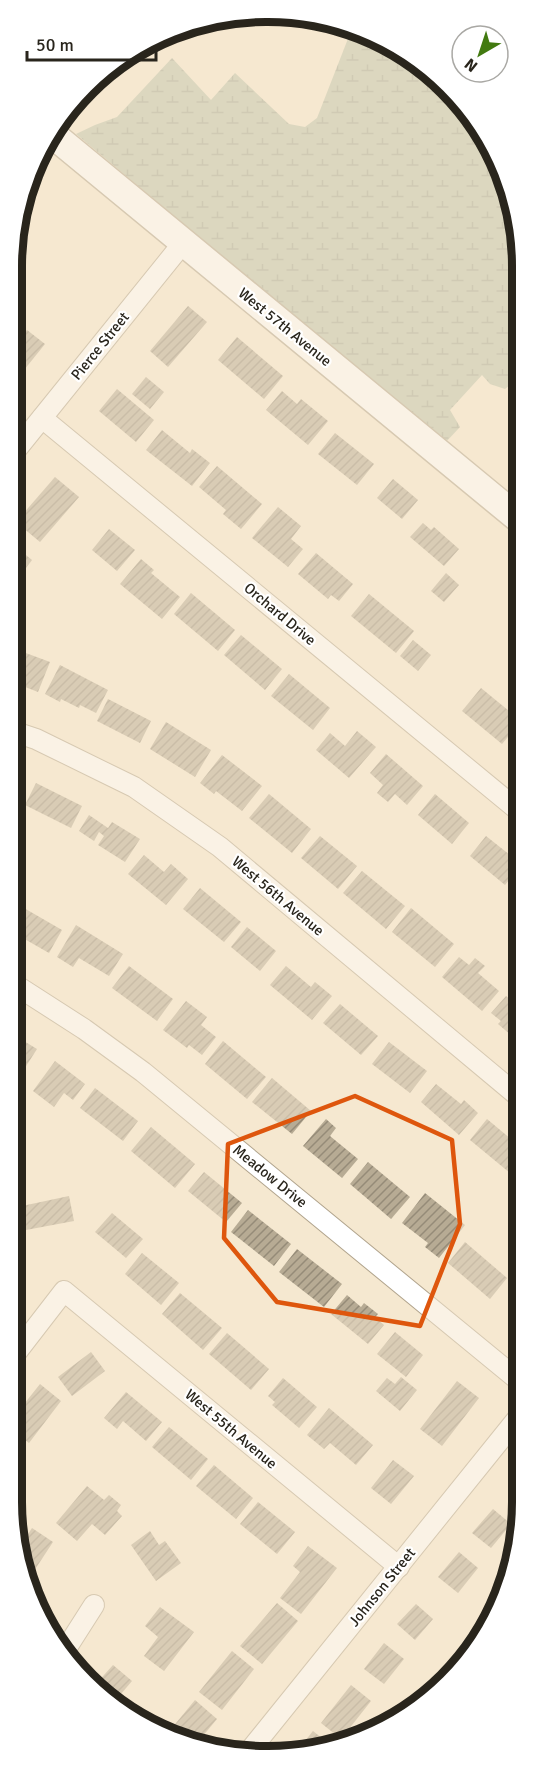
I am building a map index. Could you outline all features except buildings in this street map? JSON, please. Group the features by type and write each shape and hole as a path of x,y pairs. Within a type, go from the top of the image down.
{"street":[{"name":"West 57th Avenue","path":"59,139 512,513"},
{"name":"Pierce Street","path":"22,443 183,243"},
{"name":"Orchard Drive","path":"42,418 512,805"},
{"name":"West 56th Avenue","path":"22,734 134,787 220,847 512,1091"},
{"name":"Meadow Drive","path":"22,989 84,1029 143,1072 512,1375"},
{"name":"West 55th Avenue","path":"22,1345 64,1291 399,1567"},
{"name":"Johnson Street","path":"254,1746 512,1425"},
{"path":"69,1645 94,1605"}],"highlighted area":[{"path":"355,1096 452,1140 460,1224 420,1326 277,1302 224,1238 228,1144"}],"green space":[{"path":"349,36 389,55 416,73 440,94 461,118 479,145 499,188 507,219 511,251 512,383 505,389 490,384 482,375 450,410 460,427 445,443 76,134 117,117 172,58 211,100 235,73 289,124 305,127 317,118"}]}
